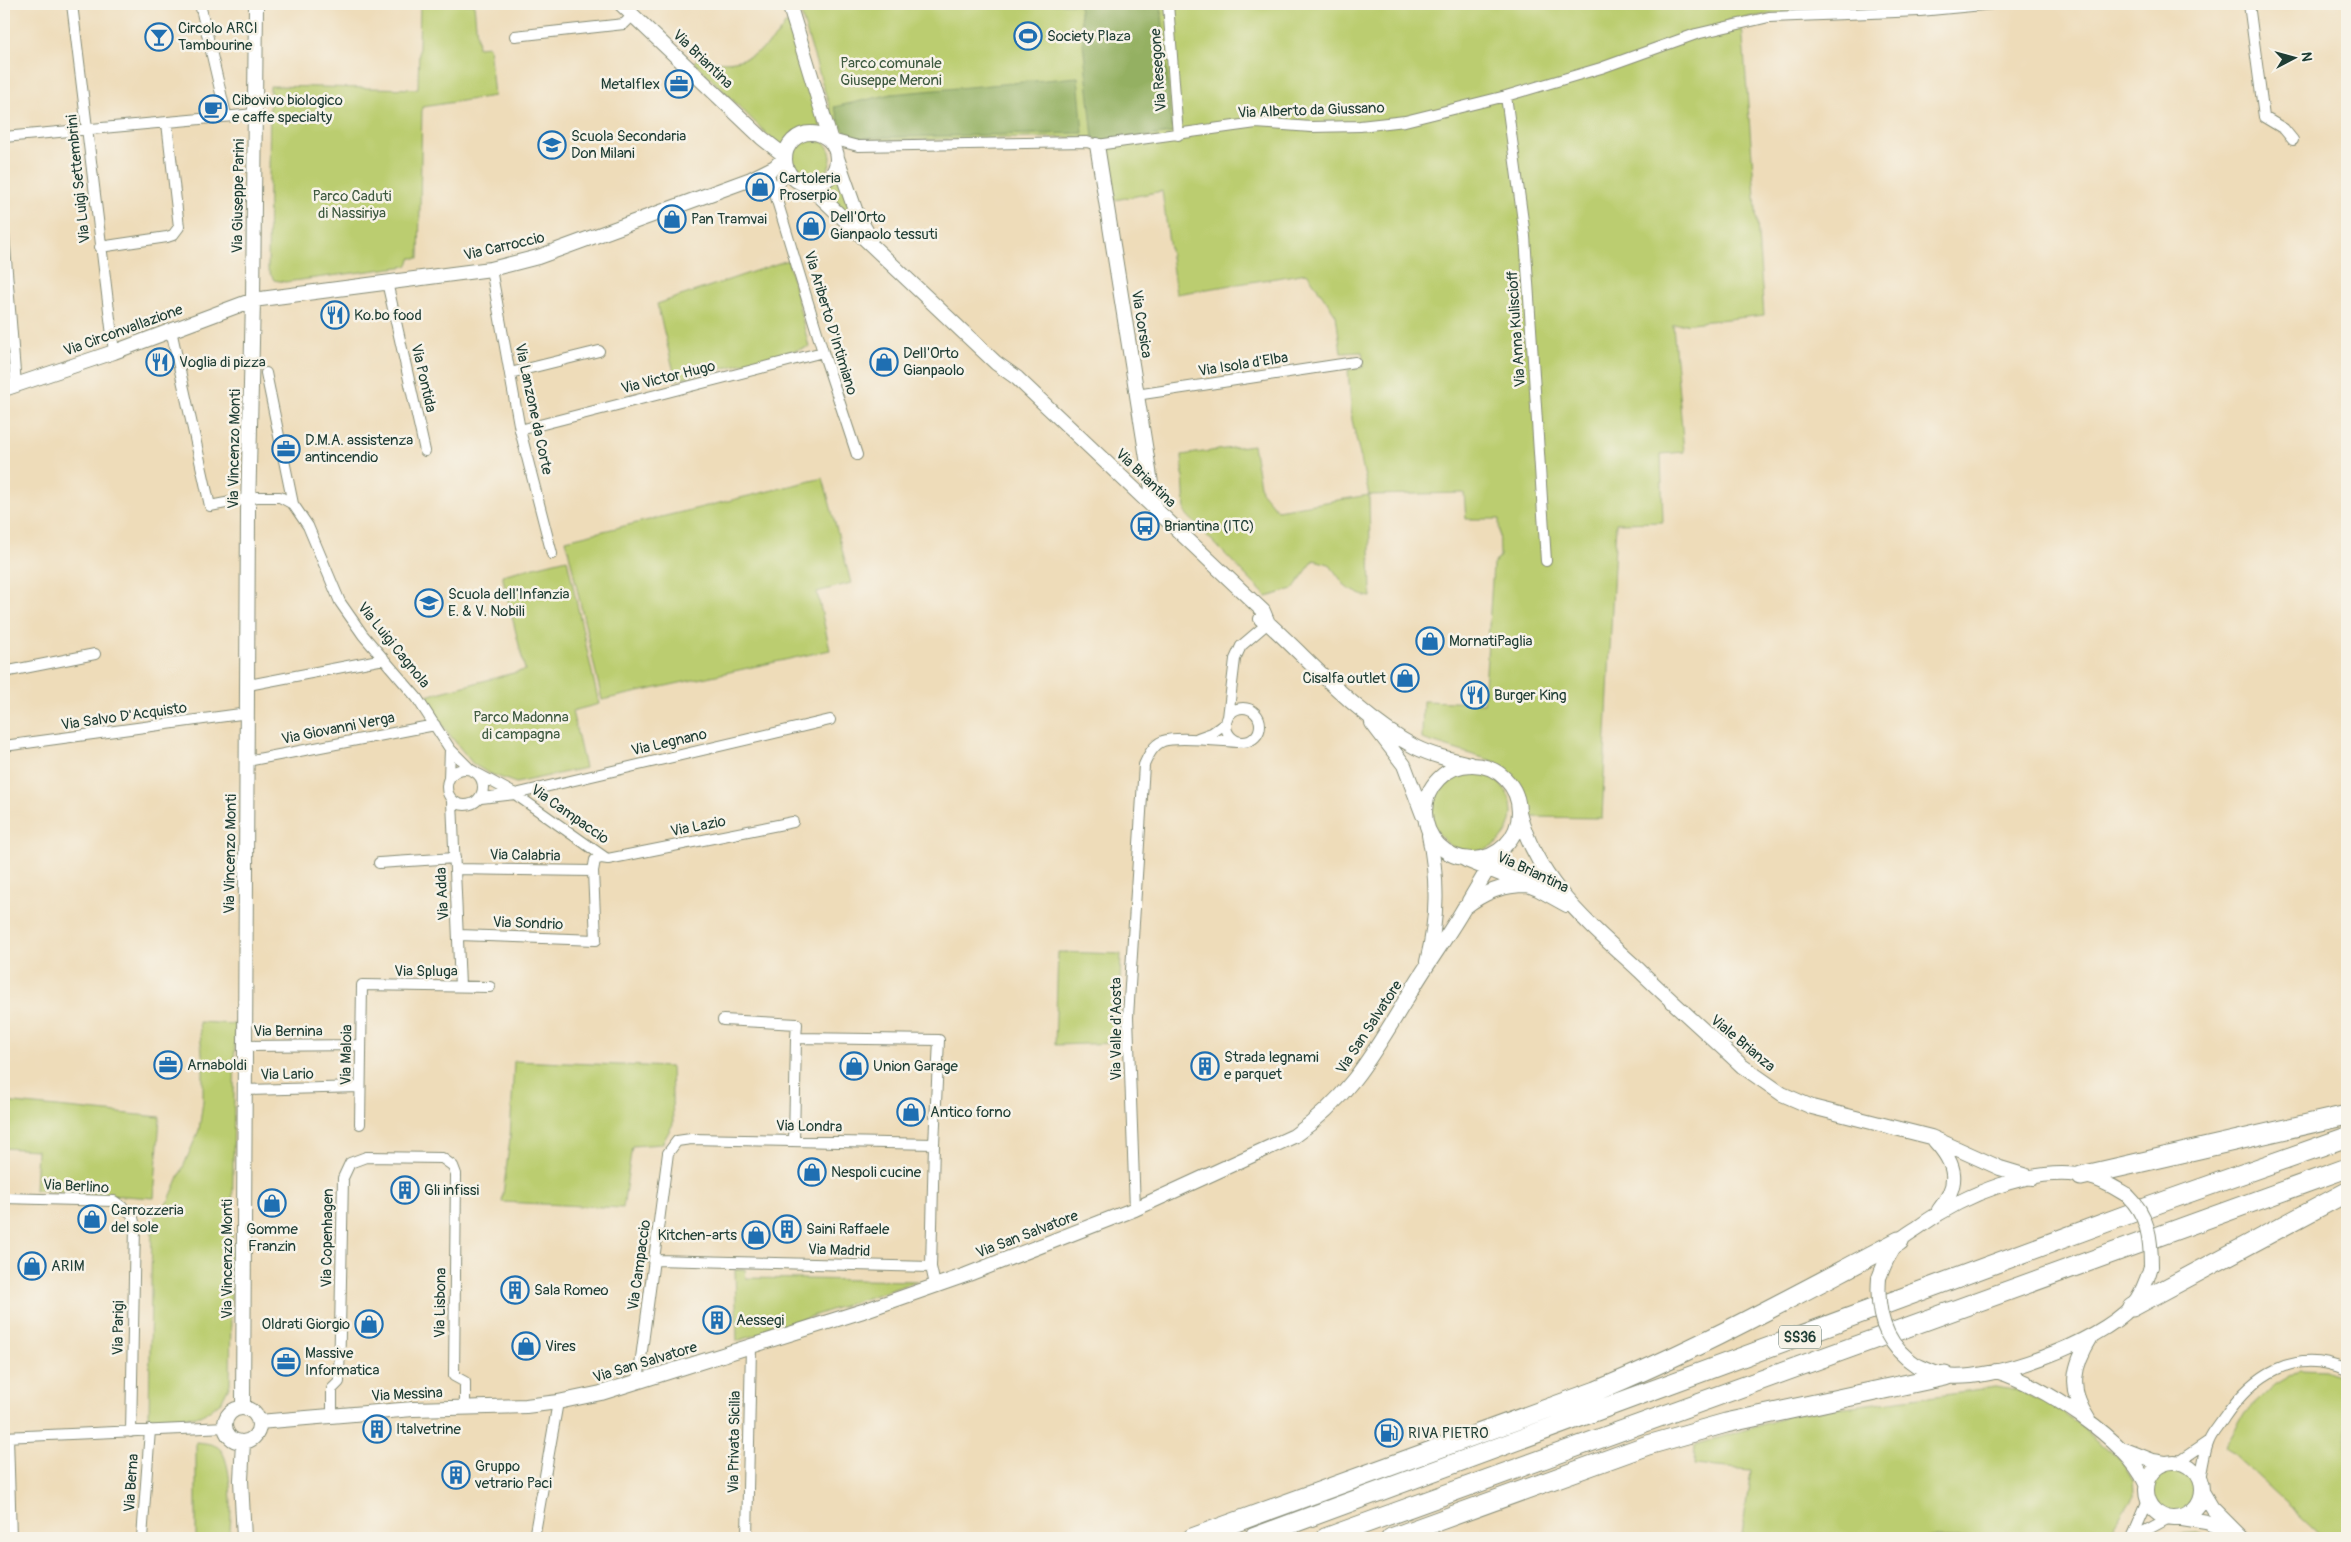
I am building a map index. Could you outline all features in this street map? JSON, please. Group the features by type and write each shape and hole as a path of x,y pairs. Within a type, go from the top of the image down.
{"highway":[{"path":"2081,1176 2347,1115"},
{"name":"SS36","path":"1253,1538 2137,1211 2347,1137"},
{"name":"SS36","path":"1325,1538 2347,1168"},
{"path":"2132,1307 2347,1192"},
{"path":"1192,1538 1596,1391 1640,1373 1692,1349 1899,1241"},
{"path":"1390,1538 1648,1445 1736,1421 1945,1376"}],"main road":[{"name":"Via Giuseppe Parini","path":"253,300 256,4"},
{"name":"Via Briantina","path":"621,4 629,20 785,157"},
{"name":"Via Briantina","path":"790,4 831,144 857,214 880,253"},
{"name":"Via Carroccio","path":"253,300 491,268 538,257 751,179 778,176 791,143 798,136 811,133 831,144"},
{"path":"762,138 766,154 778,176 787,170 785,157"},
{"path":"808,185 821,183 829,178 834,169 831,144"},
{"name":"Via Corsica","path":"1097,145 1155,508"},
{"name":"Via Briantina","path":"778,176 808,185 996,363 1017,378 1155,508 1262,611 1268,623"},
{"name":"Via Circonvallazione","path":"10,387 114,352 253,300"},
{"name":"Via Vincenzo Monti","path":"243,1408 249,499 253,300"},
{"name":"Via Briantina","path":"996,363 1010,384 1034,407 1255,616 1268,623 1360,709 1417,748 1438,756 1470,764"},
{"name":"Via Briantina","path":"1360,709 1404,766 1426,823"},
{"path":"1470,764 1482,766 1503,776 1513,788 1519,812 1513,834 1498,850 1490,855 1477,858 1461,858 1446,851 1433,838 1426,823 1426,801 1432,785 1440,776 1454,768 1470,764"},
{"name":"Via Briantina","path":"1519,812 1525,834 1535,856 1572,908"},
{"name":"Via San Salvatore","path":"1425,968 1434,934 1436,903 1434,860 1426,823"},
{"name":"Via San Salvatore","path":"558,1402 638,1382 751,1347 966,1275 1135,1209 1294,1136 1317,1120 1351,1085 1425,968 1439,950 1498,850"},
{"name":"Via Briantina","path":"1461,858 1528,885 1572,908"},
{"name":"Via San Salvatore","path":"1464,908 1479,896 1492,890 1528,885"},
{"name":"Viale Brianza","path":"1572,908 1742,1066 1782,1094 1820,1109 1931,1137 2000,1168 2033,1178"},
{"path":"1931,1137 1950,1161 1953,1177 1950,1194 1936,1215"},
{"path":"2057,1175 2081,1176 2090,1177 2127,1195 2138,1205 2150,1233 2151,1266 2147,1280 2132,1307 2092,1336 2047,1357 1996,1371 1945,1376 1916,1365 1900,1353 1885,1332 1879,1306 1879,1278 1888,1256 1899,1241 1955,1203 1984,1191 2033,1178 2057,1175"},
{"path":"2092,1336 2078,1361 2074,1387 2081,1409 2092,1426"},
{"path":"1996,1371 2017,1377 2044,1390 2122,1449 2140,1471 2146,1484 2148,1501 2156,1512 2175,1518 2206,1522 2239,1536"},
{"name":"Via Messina","path":"258,1422 413,1409 521,1406 558,1402"},
{"path":"243,1408 253,1412 258,1422 255,1435 243,1442 233,1439 226,1427 226,1421 232,1412 243,1408"},
{"path":"243,1442 241,1480 244,1538"},
{"path":"2122,1449 2153,1461 2188,1465 2200,1478 2203,1493 2212,1508 2239,1536"},
{"path":"2146,1484 2153,1471 2172,1462"},
{"path":"2175,1518 2196,1509 2203,1493"}],"street":[{"name":"Via Luigi Settembrini","path":"72,4 114,352"},
{"path":"200,4 226,115"},
{"name":"Via Resegone","path":"1168,4 1178,135"},
{"name":"Via Alberto da Giussano","path":"831,144 858,146 1094,142 1097,145 1256,123 1320,127 1360,126 1405,121 1506,96 1601,68 1696,34 1769,17 1920,11 1994,4"},
{"path":"2249,4 2264,117 2284,129 2293,140"},
{"path":"515,36 629,20"},
{"name":"Via Anna Kuliscioff","path":"1506,96 1525,236 1546,561"},
{"path":"4,137 167,123 226,115 255,114"},
{"path":"100,247 168,237 173,235 180,227 167,123"},
{"name":"Via Ariberto D'Intimiano","path":"778,176 778,200 823,352 857,455"},
{"path":"4,234 10,387"},
{"name":"Via Lanzone da Corte","path":"491,268 520,430 552,554"},
{"name":"Via Pontida","path":"387,282 425,451"},
{"path":"171,330 210,506 258,496 280,497 293,504"},
{"path":"510,373 598,351"},
{"name":"Via Victor Hugo","path":"520,430 823,352"},
{"name":"Via Isola d'Elba","path":"1136,395 1355,362"},
{"name":"Via Luigi Cagnola","path":"266,373 293,504 308,526 340,602 417,698 450,749 474,771"},
{"path":"1233,683 1236,696 1247,709 1256,715 1259,730 1253,739 1249,741 1237,742 1228,734 1227,720 1235,659 1241,646 1268,623"},
{"path":"4,672 95,654"},
{"path":"248,685 384,659"},
{"path":"1192,740 1212,733 1236,710 1247,709"},
{"name":"Via Salvo D'Acquisto","path":"4,746 248,713"},
{"name":"Via Legnano","path":"515,794 830,720"},
{"name":"Via Giovanni Verga","path":"248,761 435,725"},
{"name":"Via Valle d'Aosta","path":"1135,1209 1128,1017 1137,849 1144,765 1152,750 1164,741 1237,742"},
{"path":"448,779 458,770 474,771 484,785 481,798 470,805 460,805 452,801 448,791 448,779 450,749"},
{"name":"Via Campaccio","path":"474,771 515,794 608,860"},
{"name":"Via Campaccio","path":"481,798 515,794"},
{"name":"Via Adda","path":"452,801 460,986"},
{"name":"Via Lazio","path":"608,860 794,822"},
{"path":"379,863 455,858"},
{"path":"593,871 595,860 601,858 608,860"},
{"name":"Via Calabria","path":"456,869 593,871"},
{"name":"Via Sondrio","path":"459,935 596,940 593,871"},
{"name":"Via Spluga","path":"362,985 490,987"},
{"name":"Via Maloia","path":"360,1124 362,985"},
{"path":"723,1020 797,1024 794,1141"},
{"path":"796,1038 940,1040 934,1144 931,1267 935,1285"},
{"name":"Via Bernina","path":"245,1046 361,1045"},
{"name":"Via Lario","path":"244,1090 360,1087"},
{"name":"Via Londra","path":"668,1153 677,1141 690,1139 934,1144"},
{"name":"Via Campaccio","path":"638,1382 656,1260 668,1153"},
{"name":"Via Copenhagen","path":"332,1415 332,1389 339,1382 343,1178 345,1170 350,1164 366,1158 442,1158 453,1166 456,1174 456,1193"},
{"name":"Via Lisbona","path":"456,1193 454,1376 465,1382 465,1408"},
{"name":"Via Berlino","path":"4,1198 114,1201 132,1214 135,1226"},
{"name":"Via Parigi","path":"130,1432 135,1226"},
{"name":"Via Madrid","path":"656,1260 931,1267"},
{"name":"Via Privata Sicilia","path":"747,1538 751,1347"},
{"path":"2200,1478 2209,1441 2245,1390 2269,1372 2309,1362 2335,1365 2347,1370"},
{"path":"534,1538 558,1402"},
{"path":"11,1538 6,1437 226,1427"},
{"name":"Via Berna","path":"142,1538 150,1430"},
{"path":"2172,1462 2209,1441"},
{"path":"2132,1538 2148,1501"},
{"path":"2132,1538 2175,1518"}],"green space":[{"name":"Parco Caduti di Nassiriya","path":"420,4 474,4 478,47 489,46 494,96 422,107 419,258 411,258 407,266 285,282 274,280 268,270 270,86 418,89"},
{"name":"Parco comunale Giuseppe Meroni","path":"798,4 1814,4 1814,9 1727,20 1728,27 1742,25 1764,315 1673,325 1684,452 1661,454 1663,522 1616,523 1602,818 1529,817 1518,784 1496,762 1422,739 1423,701 1484,703 1493,565 1500,556 1499,519 1466,519 1464,493 1369,495 1352,420 1348,370 1364,367 1362,352 1341,353 1336,315 1307,273 1176,294 1162,191 1115,200 1106,146 1093,137 851,141 836,128"},
{"path":"1079,4 1161,4 1172,133 1101,142 1093,137"},
{"path":"785,24 789,24 821,128 797,130 781,148 694,62 700,56 725,62 737,61 748,57 769,43"},
{"path":"1078,77 1083,133 850,138 841,125 834,107 892,94"},
{"path":"815,138 822,141 828,147 831,158 830,166 822,175 815,178 807,178 800,175 792,166 791,154 794,147 803,139"},
{"path":"839,171 866,234 816,189 835,178"},
{"path":"788,260 809,347 676,380 657,304"},
{"path":"1253,445 1261,491 1277,510 1369,495 1371,597 1364,596 1347,588 1329,564 1314,560 1293,589 1267,597 1185,513 1182,455"},
{"path":"823,478 851,583 817,592 830,650 602,700 566,540"},
{"name":"Parco Madonna di campagna","path":"567,559 599,704 572,711 585,768 516,783 488,773 473,764 445,729 426,696 525,670 502,575"},
{"path":"1472,772 1487,775 1500,784 1509,797 1512,812 1509,827 1500,840 1487,849 1472,852 1457,849 1444,840 1435,827 1432,812 1435,797 1444,784 1457,775"},
{"path":"1058,952 1121,954 1118,1043 1055,1045"},
{"path":"199,1022 235,1024 230,1384 221,1402 201,1416 149,1419 152,1221 169,1200 199,1130 203,1101 203,1064"},
{"path":"514,1061 671,1067 673,1124 662,1144 632,1146 623,1208 502,1202 510,1138"},
{"path":"4,1102 160,1117 154,1198 35,1190 37,1150 4,1148"},
{"path":"745,1269 746,1278 918,1281 737,1341 735,1270"},
{"path":"2301,1369 2325,1370 2347,1379 2347,1538 2324,1538 2234,1454 2224,1448 2245,1412 2274,1385"},
{"path":"1996,1387 2019,1391 2062,1411 2122,1461 2133,1480 2134,1495 2107,1538 1779,1538 1742,1534 1751,1470 1694,1465 1695,1445 1800,1413"},
{"path":"196,1442 216,1446 221,1450 225,1458 231,1493 229,1538 196,1538"},
{"path":"2170,1468 2178,1468 2190,1474 2196,1490 2190,1506 2178,1512 2170,1512 2158,1506 2152,1494 2152,1486 2158,1474"},
{"path":"2197,1533 2212,1538 2163,1538 2171,1534"}],"place":[{"name":"Society Plaza","path":"1028,36"},
{"name":"Circolo ARCI Tambourine","path":"159,37"},
{"name":"Metalflex","path":"679,84"},
{"name":"Cibovivo biologico e caffe specialty","path":"213,109"},
{"name":"Scuola Secondaria Don Milani","path":"552,145"},
{"name":"Cartoleria Proserpio","path":"760,187"},
{"name":"Pan Tramvai","path":"672,219"},
{"name":"Dell'Orto Gianpaolo tessuti","path":"811,226"},
{"name":"Ko.bo food","path":"335,315"},
{"name":"Voglia di pizza","path":"160,362"},
{"name":"Dell'Orto Gianpaolo","path":"884,362"},
{"name":"D.M.A. assistenza antincendio","path":"286,449"},
{"name":"Briantina (ITC)","path":"1145,526"},
{"name":"Scuola dell'Infanzia E. & V. Nobili","path":"429,603"},
{"name":"MornatiPaglia","path":"1430,641"},
{"name":"Cisalfa outlet","path":"1405,678"},
{"name":"Burger King","path":"1475,695"},
{"name":"Arnaboldi","path":"168,1065"},
{"name":"Union Garage","path":"854,1066"},
{"name":"Strada legnami e parquet","path":"1205,1066"},
{"name":"Antico forno","path":"911,1112"},
{"name":"Nespoli cucine","path":"812,1172"},
{"name":"Gli infissi","path":"405,1190"},
{"name":"Gomme Franzin","path":"272,1203"},
{"name":"Carrozzeria del sole","path":"92,1219"},
{"name":"Saini Raffaele","path":"787,1229"},
{"name":"Kitchen-arts","path":"756,1235"},
{"name":"ARIM","path":"32,1266"},
{"name":"Sala Romeo","path":"515,1290"},
{"name":"Aessegi","path":"717,1320"},
{"name":"Oldrati Giorgio","path":"369,1324"},
{"name":"Vires","path":"526,1346"},
{"name":"Massive Informatica","path":"286,1362"},
{"name":"Italvetrine","path":"377,1429"},
{"name":"RIVA PIETRO","path":"1389,1433"},
{"name":"Gruppo vetrario Paci","path":"456,1475"}]}
